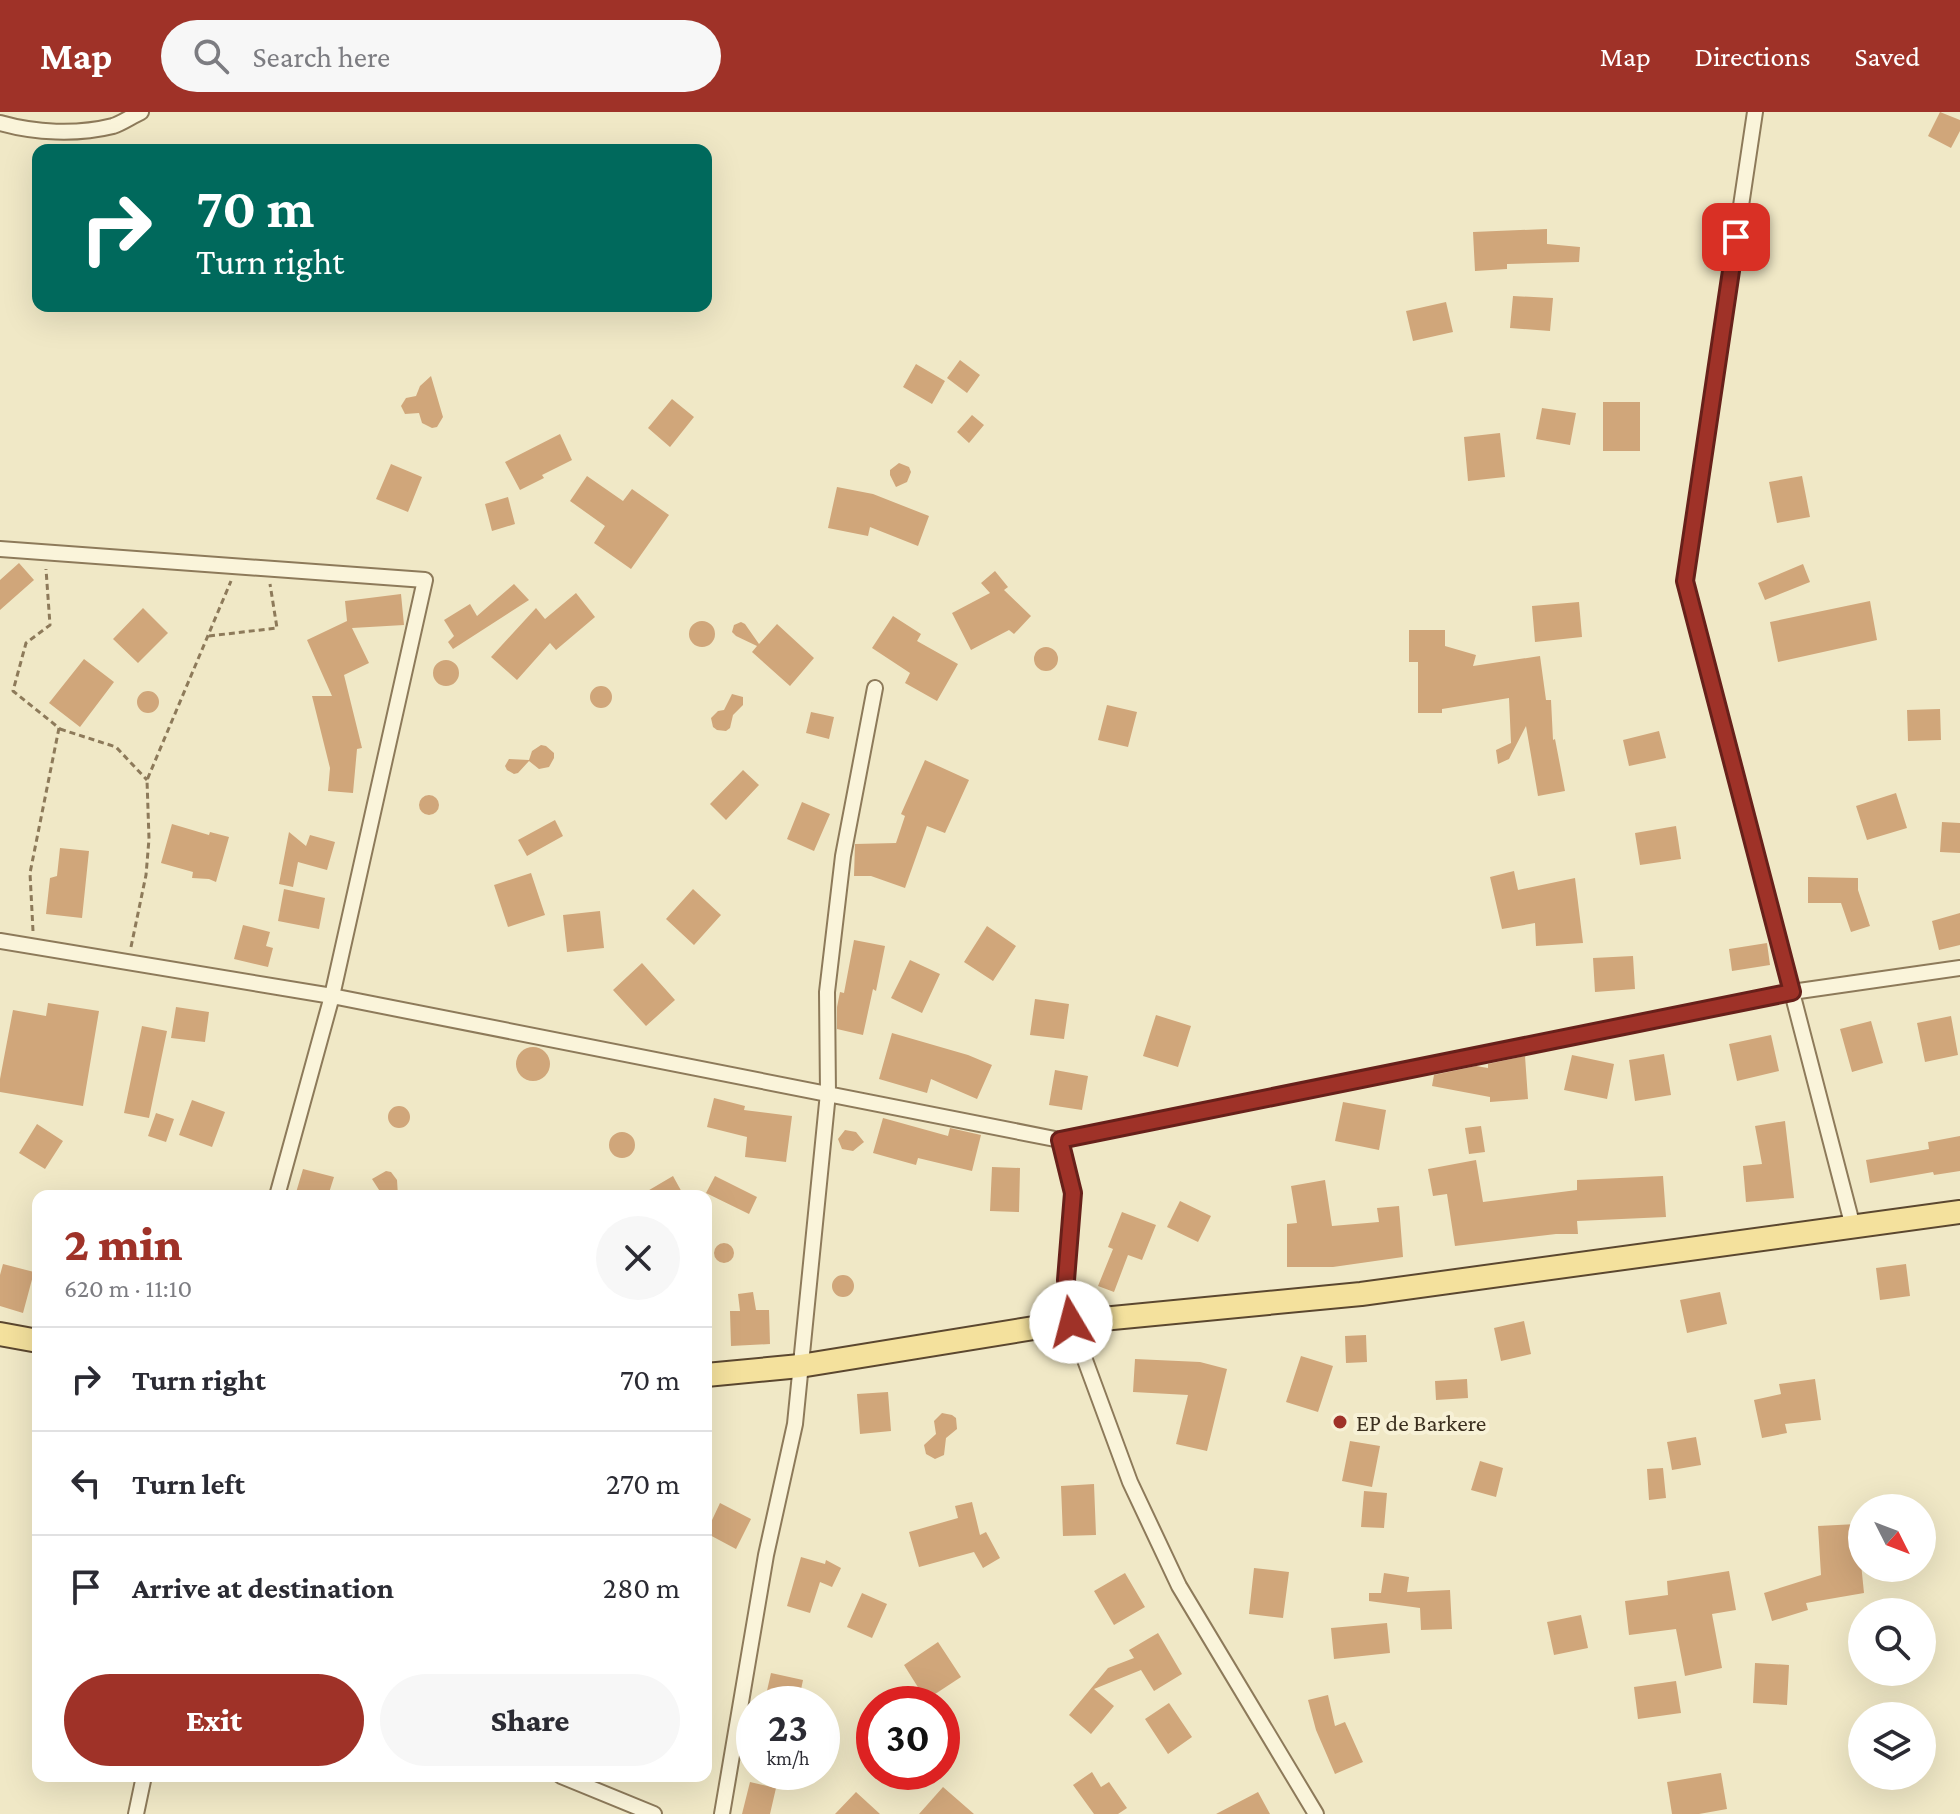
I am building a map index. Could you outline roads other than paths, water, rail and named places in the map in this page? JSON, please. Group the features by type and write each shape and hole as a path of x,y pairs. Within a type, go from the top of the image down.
{"main road":[{"path":"712,1374 800,1366 1071,1322 1361,1294 1960,1212"},
{"path":"0,1334 32,1340"}],"street":[{"path":"0,123 19,129 67,132 114,125 141,112"},
{"path":"1755,112 1685,581 1853,1227"},
{"path":"0,549 425,580 332,996 279,1190"},
{"path":"722,1814 766,1555 795,1424 828,1093 827,992 843,856 875,688"},
{"path":"0,941 332,996 1060,1140 1792,992 1960,968"},
{"path":"1060,1140 1073,1193 1066,1280 1071,1322 1130,1482 1179,1586 1316,1814"},
{"path":"136,1814 143,1782"},
{"path":"576,1782 654,1814"}],"place":[{"name":"EP de Barkere","path":"1340,1422"}]}
